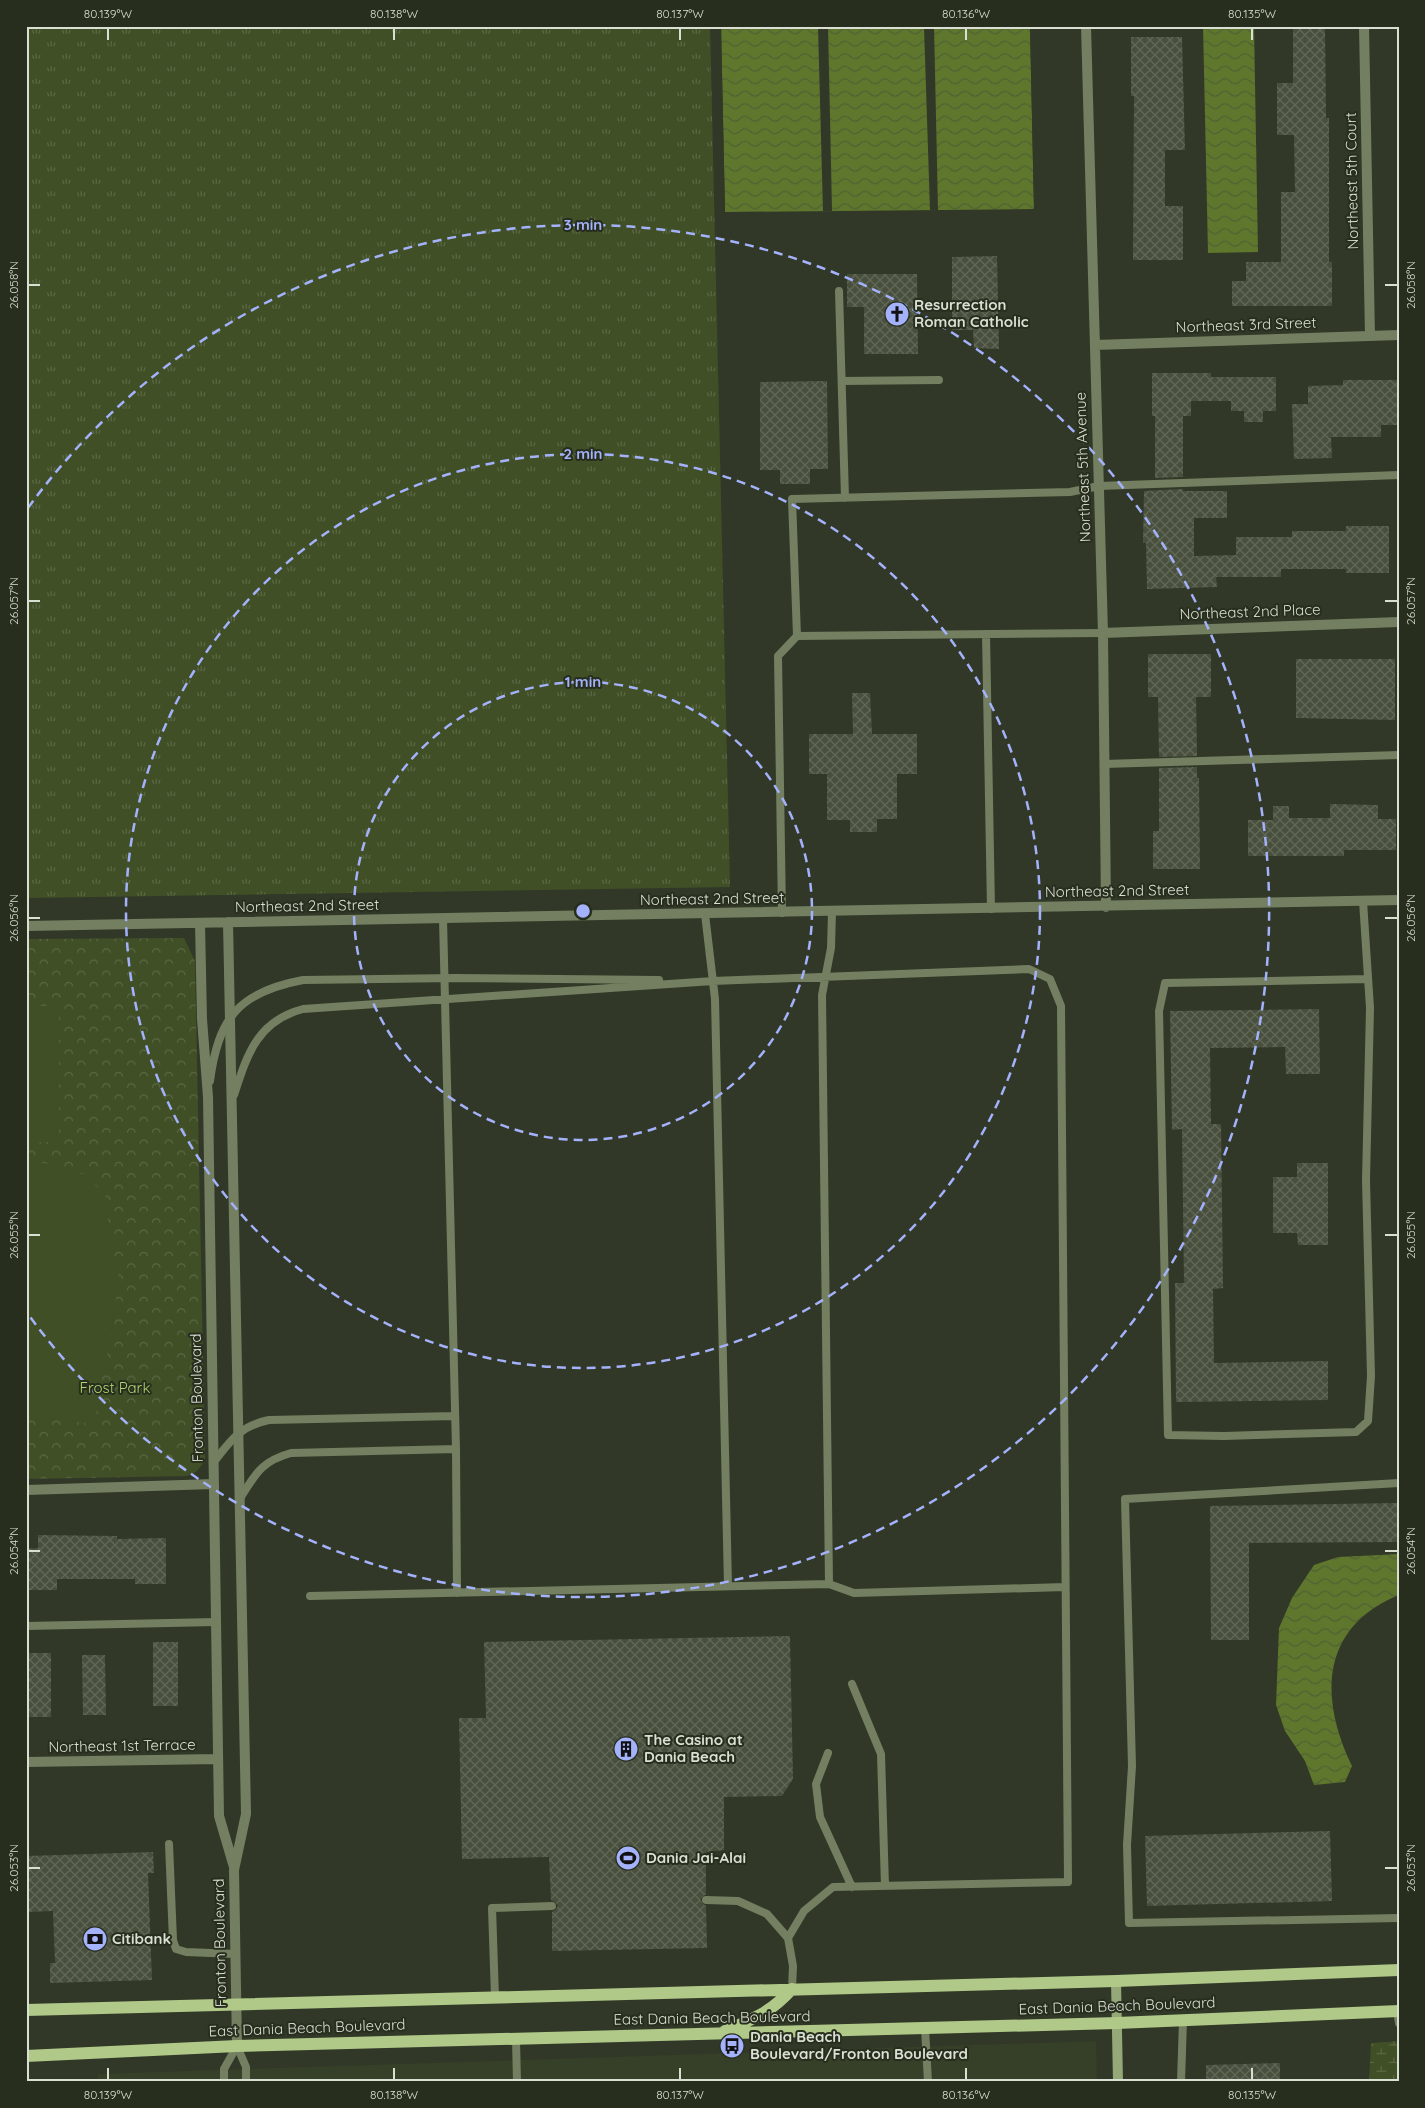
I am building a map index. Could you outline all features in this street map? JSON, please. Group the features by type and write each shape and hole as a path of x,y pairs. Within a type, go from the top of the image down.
{"main road":[{"name":"East Dania Beach Boulevard","path":"26,2010 1116,1980 1399,1970"},
{"path":"718,2034 764,2014 778,2004 792,1989"},
{"name":"East Dania Beach Boulevard","path":"26,2056 237,2046 1398,2015"}],"street":[{"name":"Northeast 5th Avenue","path":"1086,26 1103,633 1106,907"},
{"name":"Northeast 5th Court","path":"1364,26 1370,336"},
{"name":"Northeast 3rd Street","path":"1095,345 1399,335"},
{"name":"Northeast 2nd Place","path":"1103,633 1399,622"},
{"name":"Northeast 2nd Street","path":"26,926 1399,900"},
{"name":"Fronton Boulevard","path":"228,922 240,1431 246,1814 234,1870 237,2046"},
{"name":"Fronton Boulevard","path":"200,923 202,1019 208,1098 219,1816 234,1870"},
{"path":"26,1490 214,1484"},
{"name":"Northeast 1st Terrace","path":"26,1762 218,1759"},
{"path":"1116,1980 1118,2082"}],"lane":[{"path":"839,291 845,498"},
{"path":"842,381 939,380"},
{"path":"782,912 778,656 797,636 792,499 1070,492 1099,486 1399,475"},
{"path":"797,636 1103,633"},
{"path":"986,634 991,909"},
{"path":"1104,764 1399,755"},
{"path":"1363,901 1370,1008 1366,1180 1371,1376 1368,1421 1356,1432 1224,1436 1168,1435 1159,1011 1165,983 1368,979"},
{"path":"829,1584 822,995 831,948 832,912"},
{"path":"705,914 714,981 728,1586"},
{"path":"443,919 456,1449 457,1593"},
{"path":"232,1100 248,1053 260,1034 288,1013 313,1009 714,981 826,976 1029,969 1050,979 1061,1006 1068,1882 833,1888 804,1911 788,1938"},
{"path":"208,1098 213,1056 220,1035 230,1016 248,1000 280,984 302,980 444,978 714,981"},
{"path":"213,1462 240,1431 258,1422 284,1419 455,1416"},
{"path":"241,1497 254,1475 266,1463 276,1457 291,1453 456,1449"},
{"path":"1399,1483 1125,1499 1132,1766 1127,1845 1129,1923 1399,1918"},
{"path":"310,1596 829,1584 854,1593 1065,1587"},
{"path":"26,1626 216,1622"},
{"path":"852,1684 881,1754 885,1886"},
{"path":"828,1753 816,1784 820,1818 852,1887"},
{"path":"169,1844 173,1940 176,1949 186,1952 236,1954"},
{"path":"706,1900 738,1901 767,1914 788,1938 793,1966 792,1989"},
{"path":"495,1997 492,1908 552,1906"},
{"path":"1182,2082 1183,2020"},
{"path":"925,2028 928,2082"},
{"path":"516,2039 517,2082"},
{"path":"224,2082 224,2069 237,2046"},
{"path":"237,2046 246,2067 246,2082"}],"shaded area":[{"path":"1096,2041 1097,2082 98,2082 98,2074"}],"green space":[{"path":"26,26 710,26 730,887 26,898"},
{"name":"Frost Park","path":"184,938 195,961 205,1461 196,1472 187,1476 26,1479 26,939"},
{"path":"26,1006 59,1006 59,1142 26,1142"},
{"path":"26,1158 86,1175 107,1198 108,1226 119,1278 104,1375 101,1375 96,1414 84,1423 45,1417 44,1421 26,1418"},
{"path":"1399,2041 1399,2082 1369,2082 1371,2043"}],"water":[{"path":"721,26 1030,26 1034,209 725,212"},
{"path":"1203,26 1254,26 1258,252 1208,253"},
{"path":"1399,1554 1399,1595 1373,1609 1354,1626 1341,1645 1334,1667 1332,1690 1334,1715 1341,1740 1352,1766 1345,1782 1314,1785 1305,1761 1285,1731 1276,1705 1279,1628 1292,1598 1314,1565 1338,1557"}],"pier":[{"path":"719,26 721,26 725,212 723,212"},
{"path":"818,26 828,26 832,211 823,211"},
{"path":"924,26 934,26 938,210 930,210"},
{"path":"1030,26 1033,26 1037,209 1034,209"}],"building":[{"path":"1293,26 1325,26 1326,118 1329,118 1329,262 1332,262 1332,306 1232,306 1232,281 1246,281 1246,262 1281,262 1281,192 1295,192 1294,135 1277,135 1277,83 1293,83"},
{"path":"1131,37 1182,37 1185,150 1165,150 1165,206 1183,206 1183,260 1133,260 1134,96 1131,96"},
{"path":"997,256 999,349 974,348 973,330 952,330 952,257"},
{"name":"Resurrection Roman Catholic","path":"847,274 917,274 918,354 864,354 864,307 847,307"},
{"path":"1152,373 1211,373 1211,377 1276,377 1276,411 1263,411 1263,422 1244,422 1244,411 1231,411 1231,401 1191,401 1191,416 1183,416 1183,477 1155,478 1155,416 1152,416"},
{"path":"1343,380 1399,380 1399,425 1381,425 1381,437 1331,437 1332,458 1294,459 1292,404 1308,404 1308,386 1343,385"},
{"path":"827,381 828,469 810,469 810,484 780,484 780,470 760,470 760,382"},
{"path":"1183,489 1183,491 1227,491 1227,518 1194,518 1194,556 1236,555 1236,537 1292,537 1292,531 1346,531 1346,526 1389,526 1389,573 1346,573 1346,569 1281,569 1281,577 1216,577 1217,587 1147,589 1146,543 1143,543 1144,491"},
{"path":"1148,654 1211,654 1211,697 1196,697 1197,756 1159,757 1158,697 1148,697"},
{"path":"1296,659 1395,659 1395,720 1296,718"},
{"path":"852,693 870,693 872,734 917,734 917,774 897,774 897,819 877,819 877,832 850,832 850,820 827,820 827,774 809,774 809,734 853,734"},
{"path":"1197,767 1197,778 1199,778 1200,869 1153,869 1153,831 1159,831 1159,768"},
{"path":"1330,804 1378,805 1378,819 1396,819 1396,850 1344,850 1344,856 1248,856 1248,820 1273,820 1273,806 1289,806 1289,818 1330,818"},
{"path":"1319,1009 1320,1074 1286,1074 1285,1047 1210,1048 1211,1124 1221,1124 1223,1288 1213,1289 1214,1363 1328,1361 1328,1400 1176,1402 1175,1283 1184,1283 1182,1129 1172,1130 1170,1011"},
{"path":"1297,1163 1328,1163 1328,1245 1298,1245 1297,1233 1273,1233 1273,1177 1297,1177"},
{"path":"1399,1503 1399,1542 1249,1543 1249,1640 1211,1640 1210,1506"},
{"path":"38,1535 117,1536 117,1539 166,1538 166,1584 135,1584 135,1579 57,1579 57,1590 26,1590 26,1549 38,1548"},
{"name":"The Casino at Dania Beach","path":"790,1636 793,1779 782,1796 724,1797 724,1850 706,1852 706,1894 700,1899 706,1906 707,1948 552,1951 552,1912 558,1906 551,1900 549,1857 462,1859 459,1718 486,1718 484,1642"},
{"path":"153,1642 178,1642 178,1706 153,1706"},
{"path":"26,1653 51,1653 51,1717 26,1717"},
{"path":"82,1655 105,1655 106,1715 83,1715"},
{"path":"1330,1831 1332,1901 1147,1906 1145,1836"},
{"path":"153,1852 154,1873 148,1873 152,1980 50,1983 50,1963 55,1963 53,1911 26,1912 26,1856"},
{"path":"1280,2063 1280,2082 1206,2082 1206,2065"}],"place":[{"name":"Resurrection Roman Catholic","path":"897,314"},
{"name":"The Casino at Dania Beach","path":"626,1749"},
{"name":"Dania Jai-Alai","path":"628,1858"},
{"name":"Citibank","path":"95,1939"},
{"name":"Dania Beach Boulevard/Fronton Boulevard","path":"732,2046"}]}
